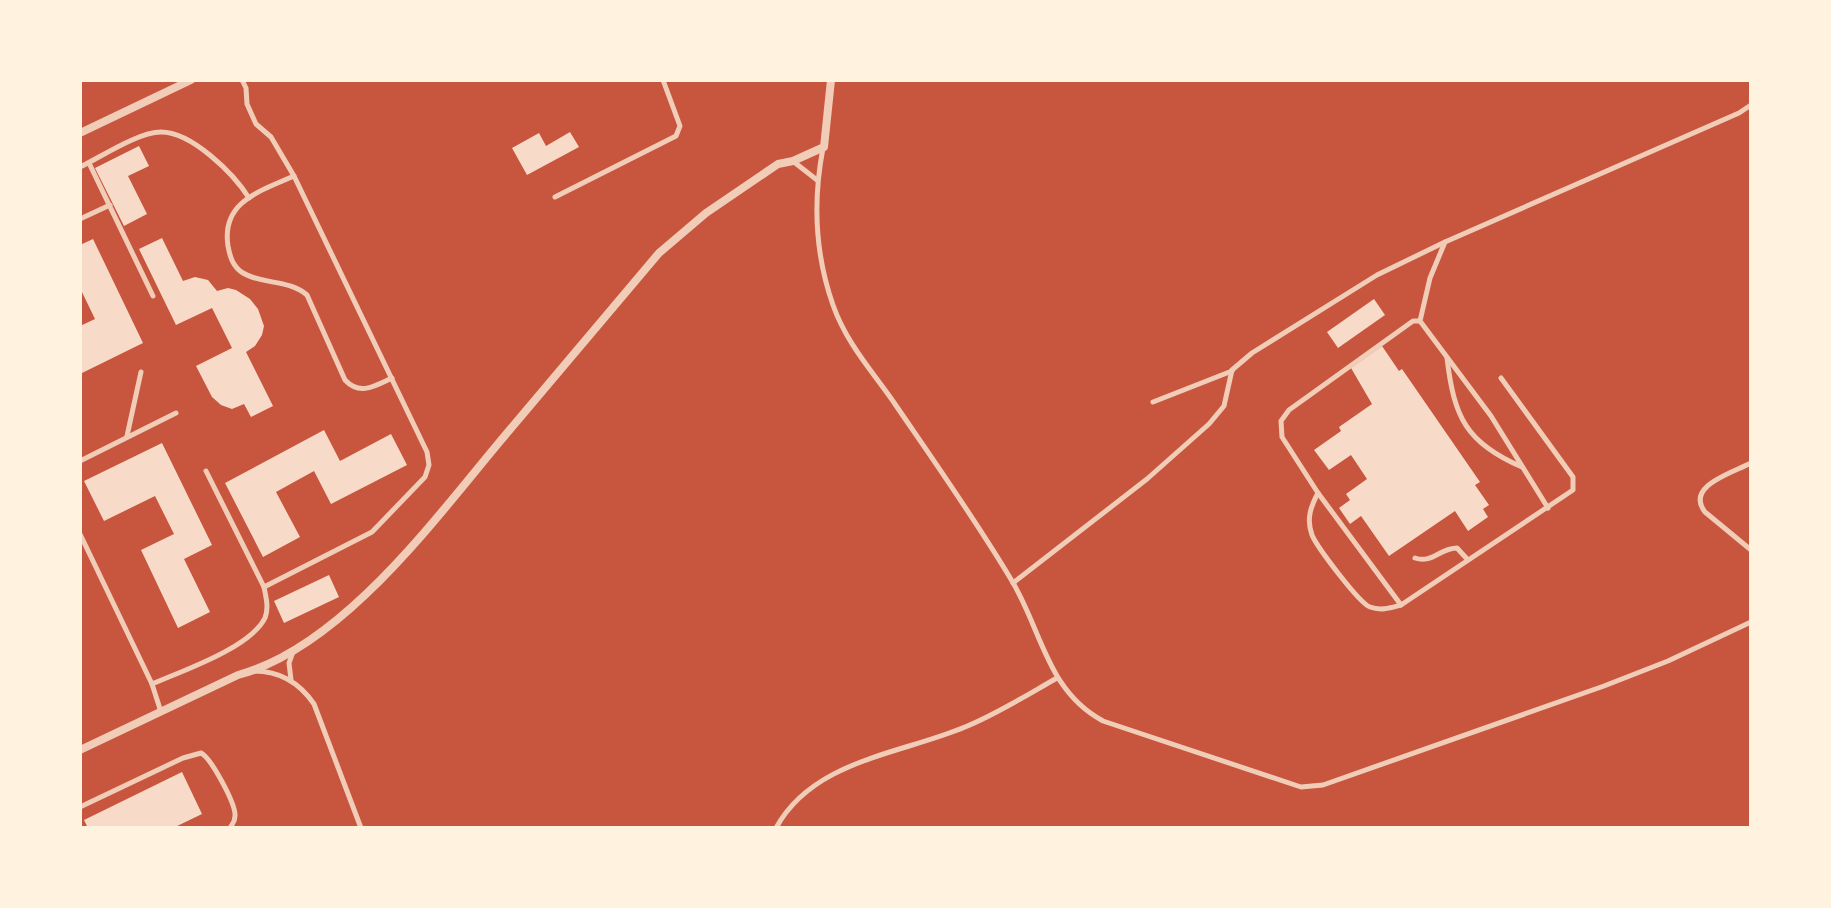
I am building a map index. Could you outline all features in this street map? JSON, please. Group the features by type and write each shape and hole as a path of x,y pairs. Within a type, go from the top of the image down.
{"street":[{"path":"80,133 191,80"},
{"path":"80,750 238,675 254,671 293,651 336,622 398,560 659,253 706,213 778,164 824,147 831,80"}],"lane":[{"path":"242,80 247,104 256,124 271,137 294,176 427,452 429,465 425,477 372,532 264,587"},
{"path":"555,197 676,136 680,126 663,80"},
{"path":"1153,402 1232,370 1252,353 1377,275 1751,105"},
{"path":"80,167 144,136 162,132 194,144 207,153 239,182 249,198"},
{"path":"824,147 817,180 818,246 832,303 844,331 858,357 896,405 1013,583 1057,678 1070,697 1103,721 1301,787 1323,785 1604,686 1668,661 1751,622"},
{"path":"793,161 817,180"},
{"path":"89,163 153,296"},
{"path":"294,176 236,207 228,220 226,236 230,258 239,271 253,278 298,288 307,295 345,380 352,387 365,390 392,378"},
{"path":"80,219 110,205"},
{"path":"1420,321 1430,278 1445,242"},
{"path":"1401,605 1318,493 1282,437 1283,415 1413,321 1420,321"},
{"path":"1420,321 1491,416 1548,508"},
{"path":"1446,354 1454,401 1464,424 1480,445 1523,467"},
{"path":"1013,583 1147,479 1209,424 1224,406 1232,370"},
{"path":"127,437 141,372"},
{"path":"1318,493 1310,509 1312,535 1358,599 1369,607 1386,610 1401,605 1570,494 1575,481 1501,378"},
{"path":"80,461 176,413"},
{"path":"1751,463 1703,487 1699,496 1700,506 1705,512 1751,550"},
{"path":"152,684 219,655 256,628 265,617 267,602 264,587 206,471"},
{"path":"80,534 152,684 161,712"},
{"path":"1415,558 1423,561 1432,559 1448,548 1457,548 1468,560"},
{"path":"291,680 289,663 293,651"},
{"path":"254,671 271,671 291,680 303,688 314,704 361,828"},
{"path":"776,828 782,816 835,772 965,727 1057,678"},
{"path":"80,807 183,758 201,753 211,761 234,809 235,819 230,828"}],"building":[{"path":"570,132 579,147 527,175 512,148 539,133 546,146"},
{"path":"139,146 149,166 128,176 147,214 124,226 95,168"},
{"path":"162,238 183,281 195,277 208,280 217,291 228,288 236,290 258,309 264,326 262,335 255,346 246,352 273,406 251,417 244,404 232,409 212,397 196,366 232,348 212,308 176,325 139,249"},
{"path":"93,239 143,343 80,374 80,326 95,319 80,288 80,245"},
{"path":"1374,299 1385,315 1338,348 1327,332"},
{"path":"1382,346 1399,371 1402,369 1480,482 1475,485 1489,505 1483,509 1488,517 1468,531 1455,511 1389,556 1361,516 1350,524 1339,508 1350,500 1346,494 1367,479 1351,455 1329,470 1314,450 1341,431 1339,427 1372,404 1351,368"},
{"path":"324,430 340,461 391,434 407,465 331,504 314,471 276,492 300,537 263,557 225,483"},
{"path":"162,443 212,545 184,559 210,612 178,628 141,550 174,534 155,496 104,521 84,481"},
{"path":"329,575 339,597 284,623 274,601"},
{"path":"182,772 202,814 173,828 88,828 84,820"}]}
